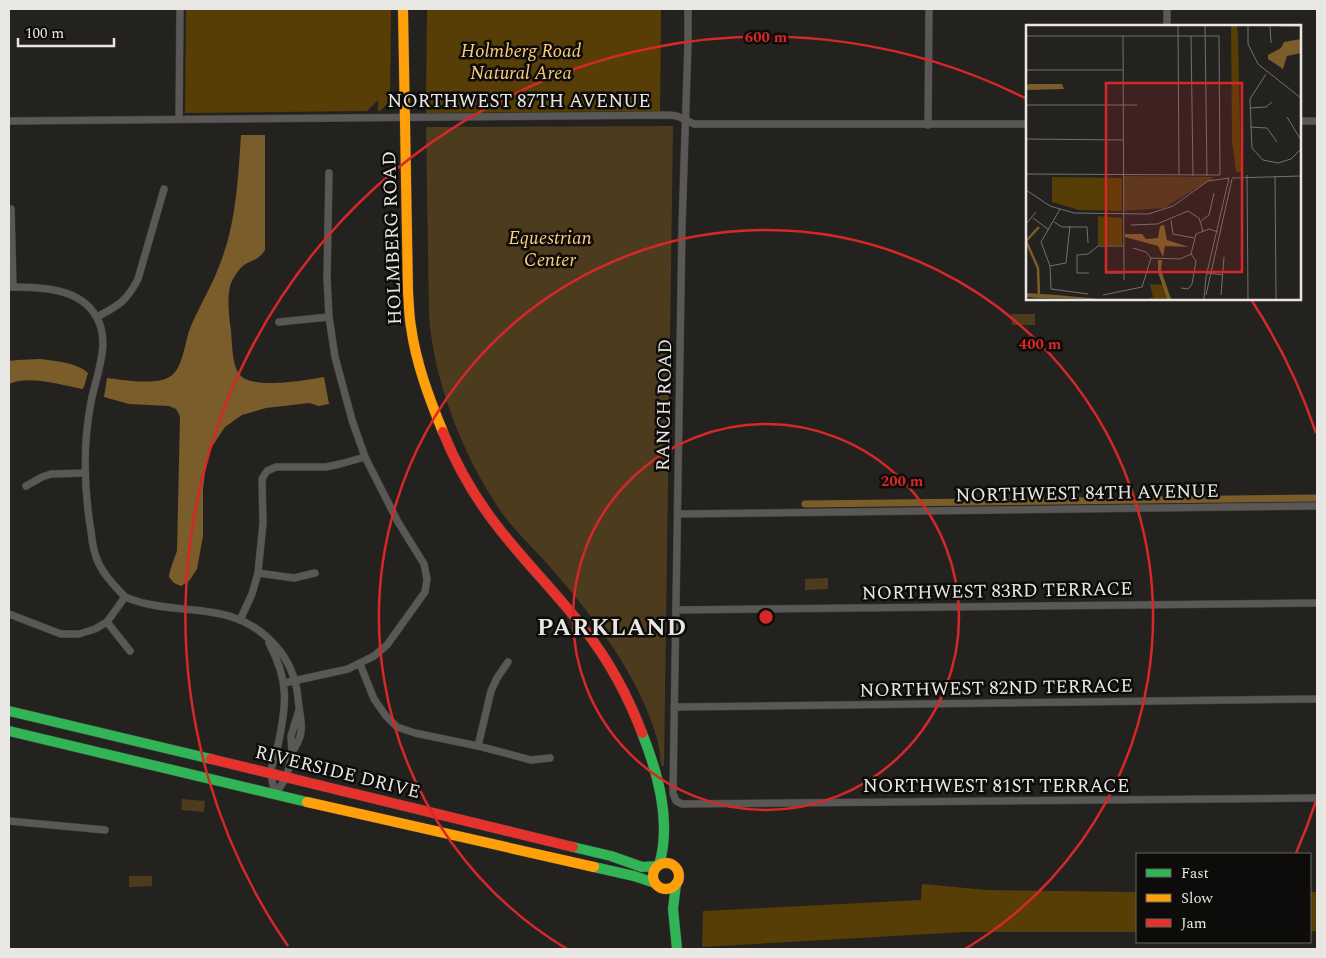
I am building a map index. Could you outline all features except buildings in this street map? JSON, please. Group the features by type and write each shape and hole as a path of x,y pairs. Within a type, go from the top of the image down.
{"street":[{"path":"179,120 180,9"},
{"name":"HOLMBERG ROAD","path":"403,9 408,292 411,328 419,364 431,403 448,445 485,511 586,631 607,662 620,686 636,720 655,772 661,801 664,845 659,866"},
{"name":"RANCH ROAD","path":"676,801 673,793 674,707 688,9"},
{"path":"928,125 929,9"},
{"path":"1167,9 1167,25"},
{"name":"NORTHWEST 87TH AVENUE","path":"9,121 669,115 677,116 694,124 1026,124"},
{"path":"1301,121 1317,121"},
{"path":"284,683 348,669 374,656 387,645 425,592 427,579 424,564 398,522 365,457 352,420 335,357 329,317 327,278 329,173"},
{"path":"97,317 120,304 131,292 138,279 164,189"},
{"path":"11,208 11,287 49,289 77,297 89,306 97,317 103,333 103,345 90,404 85,473 88,518 98,563 108,580 124,596 142,603 203,610 226,615 264,633 281,651 296,681 302,723 298,743 292,752"},
{"path":"279,322 329,317"},
{"path":"240,620 252,594 258,573 263,524 262,479 267,471 276,467 326,467 365,457"},
{"path":"26,486 51,474 85,473"},
{"name":"NORTHWEST 84TH AVENUE","path":"678,514 1317,506"},
{"path":"258,573 294,578 315,573"},
{"path":"9,614 61,634 79,634 95,629 107,622 124,596"},
{"name":"NORTHWEST 83RD TERRACE","path":"676,610 1317,603"},
{"path":"107,622 130,651"},
{"path":"264,633 276,656 284,683 285,696 278,746 271,773 275,794"},
{"path":"478,746 491,691 496,678 508,662"},
{"path":"360,664 374,699 386,716 397,726 415,733 478,746 531,760 550,758"},
{"name":"NORTHWEST 82ND TERRACE","path":"674,707 1317,700"},
{"path":"275,794 287,776 292,752 291,736 299,710"},
{"name":"RIVERSIDE DRIVE","path":"9,711 287,776 611,856 642,867 659,866"},
{"path":"282,720 295,723"},
{"name":"RIVERSIDE DRIVE","path":"9,731 418,828 634,876 658,886"},
{"name":"NORTHWEST 81ST TERRACE","path":"676,801 682,804 1317,798"},
{"path":"9,821 105,830"},
{"path":"611,856 650,862 658,858 664,845"},
{"name":"HOLMBERG ROAD","path":"664,845 675,867"},
{"path":"672,913 666,898 654,880 654,873 659,866 666,864 675,867 679,875 673,895 672,913 677,949"},
{"path":"658,886 668,889 676,884"}],"green space":[{"path":"186,9 391,9 390,101 380,111 378,111 378,100 367,111 185,113"},
{"name":"Holmberg Road Natural Area","path":"427,9 661,9 660,111 426,113"},
{"name":"Equestrian Center","path":"673,126 664,766 661,766 655,732 647,709 624,665 582,605 505,517 477,472 453,420 437,366 429,314 426,127"},
{"path":"1011,314 1035,314 1035,325 1012,325"},
{"path":"828,578 828,589 805,590 805,579"},
{"path":"182,799 205,801 204,812 181,810"},
{"path":"129,876 152,876 152,886 129,887"},
{"path":"922,884 987,890 1136,892 1136,932 964,932 702,947 703,911 921,900"},
{"path":"1311,892 1317,892 1317,931 1311,931"}],"shaded area":[{"path":"241,135 265,135 265,250 258,258 240,268 230,286 229,312 235,366 240,375 247,380 256,382 280,383 324,377 329,404 319,406 309,403 266,408 242,415 225,427 211,448 206,465 203,489 203,536 197,569 189,581 181,586 174,583 169,577 177,551 180,416 176,409 169,406 129,404 104,397 107,378 140,382 157,381 171,376 178,368 189,331 215,277 229,237 239,169"},
{"path":"40,359 78,366 83,369 88,373 84,387 82,389 55,383 26,380 9,384 9,361"}],"waterway":[{"path":"805,504 1317,498"}],"traffic: fast":[{"path":"9,711 211,759"},
{"path":"9,731 307,802"},
{"path":"642,733 658,781 664,815 663,849 659,865"},
{"path":"573,847 611,856 642,867 658,866"},
{"path":"594,867 655,883"},
{"path":"676,884 673,909 677,949"}],"traffic: slow":[{"path":"403,9 410,319 420,367 443,432"},
{"path":"307,802 594,867"},
{"path":"666,863 675,867 679,876 675,885 666,889 657,885 653,876 657,867 666,863"}],"traffic: jam":[{"path":"443,432 461,471 492,520 575,617 610,666 631,706 642,733"},
{"path":"211,759 573,847"}],"district":[{"name":"PARKLAND","path":"612,627"}]}
